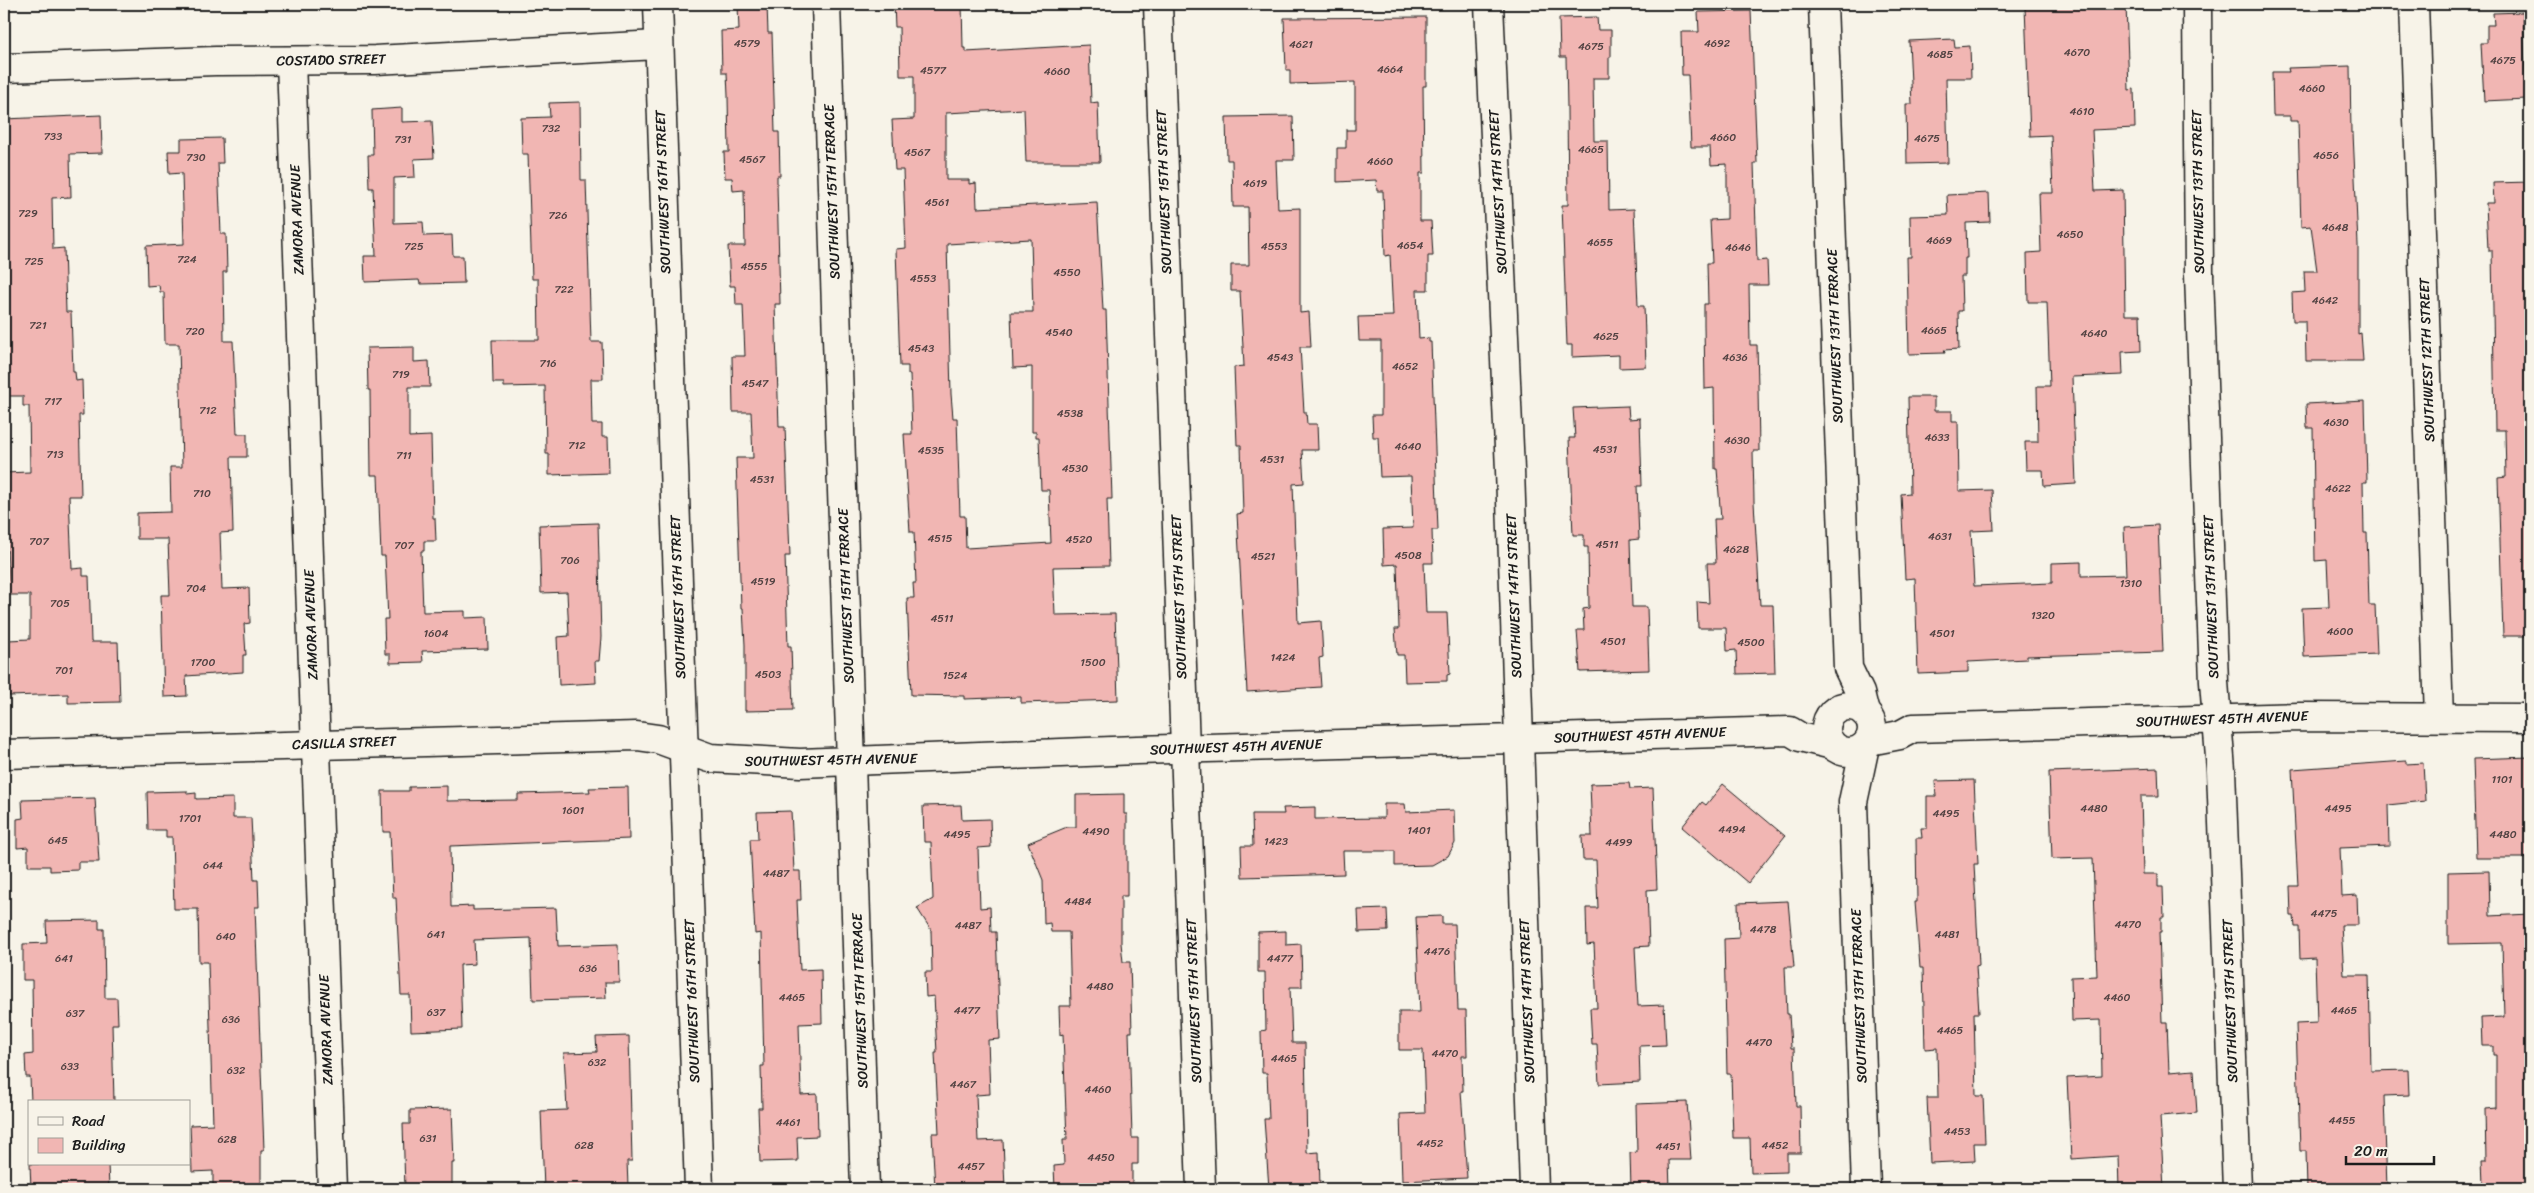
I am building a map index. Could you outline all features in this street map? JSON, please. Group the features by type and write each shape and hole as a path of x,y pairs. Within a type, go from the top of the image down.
{"street":[{"name":"SOUTHWEST 16TH STREET","path":"658,4 699,1189"},
{"name":"SOUTHWEST 15TH TERRACE","path":"826,4 865,1189"},
{"name":"SOUTHWEST 15TH STREET","path":"1158,4 1201,1189"},
{"name":"SOUTHWEST 14TH STREET","path":"1489,4 1510,470 1534,1189"},
{"name":"SOUTHWEST 13TH TERRACE","path":"1823,4 1848,668 1838,695 1835,711"},
{"name":"SOUTHWEST 13TH STREET","path":"2197,4 2199,275 2237,1189"},
{"name":"SOUTHWEST 12TH STREET","path":"2414,4 2439,717"},
{"name":"COSTADO STREET","path":"4,68 375,60 658,45"},
{"name":"ZAMORA AVENUE","path":"291,61 332,1189"},
{"name":"SOUTHWEST 13TH TERRACE","path":"1848,668 1860,693 1867,729 1852,802 1866,1189"},
{"path":"1849,706 1860,709 1867,729 1859,750 1847,752 1834,746 1826,728 1827,722 1835,711 1849,706"},
{"name":"SOUTHWEST 45TH AVENUE","path":"1790,731 1801,723 1835,711"},
{"name":"SOUTHWEST 45TH AVENUE","path":"1867,729 1900,734 1913,728 2217,719 2368,716 2530,718"},
{"name":"SOUTHWEST 45TH AVENUE","path":"683,748 710,758 737,761 852,762 1184,748 1790,731 1800,737 1834,746"},
{"name":"CASILLA STREET","path":"4,754 637,736 658,739 683,748"},
{"name":"SOUTHWEST 13TH TERRACE","path":"1834,746 1852,802"}],"building":[{"path":"894,4 962,4 963,48 966,48 966,52 1089,45 1091,103 1098,102 1100,162 1026,162 1024,109 946,113 946,180 969,180 969,184 976,183 977,208 1097,202 1103,310 1106,310 1112,499 1107,499 1109,566 1053,567 1055,615 1115,614 1118,700 1021,703 1021,697 964,699 964,696 911,695 907,598 914,598 913,583 916,583 914,532 910,532 904,434 912,434 910,374 908,374 908,366 900,366 896,249 906,248 903,170 895,170 892,120 914,119 914,76 900,76 899,27 895,27","holes":["1031,239 1033,312 1011,312 1013,368 1032,367 1032,432 1036,432 1036,437 1039,437 1041,490 1049,490 1051,543 966,548 965,516 960,516 957,418 953,418 951,394 947,244"]},
{"path":"2037,4 2126,4 2129,90 2134,89 2135,128 2092,130 2095,191 2123,190 2125,315 2140,315 2141,351 2122,352 2123,375 2072,377 2076,484 2044,486 2043,470 2026,470 2025,442 2038,442 2037,386 2050,386 2047,302 2028,302 2027,253 2041,252 2039,193 2053,193 2051,135 2030,136 2025,7 2037,6"},
{"path":"738,5 767,5 768,33 772,33 775,132 779,132 780,176 777,176 777,186 780,304 775,304 779,427 785,427 790,556 785,556 788,646 791,646 793,710 745,711 745,645 743,608 741,608 736,458 753,458 751,412 733,412 732,356 745,356 743,305 736,305 735,286 730,286 728,246 745,246 744,190 733,191 732,178 725,178 724,152 729,152 728,96 727,73 722,73 721,31 739,30"},
{"path":"1751,11 1757,163 1754,163 1757,261 1767,260 1768,285 1749,285 1750,345 1757,345 1758,387 1759,451 1753,451 1754,502 1760,605 1773,605 1775,673 1737,674 1736,650 1727,651 1726,628 1698,628 1697,602 1709,603 1707,563 1716,563 1714,519 1721,519 1717,469 1715,469 1714,388 1705,389 1704,304 1708,304 1707,263 1712,263 1710,220 1727,219 1727,164 1711,165 1710,147 1691,147 1688,75 1682,75 1681,32 1699,32 1698,12"},
{"path":"2523,12 2526,99 2484,101 2481,43 2487,43 2487,25 2494,25 2493,13"},
{"path":"1426,17 1426,86 1423,86 1424,173 1420,173 1420,221 1431,221 1433,256 1428,256 1428,290 1417,290 1419,339 1429,338 1429,342 1431,342 1438,530 1432,530 1433,563 1424,563 1426,613 1447,613 1450,674 1447,675 1447,681 1405,682 1404,655 1397,655 1395,629 1399,629 1397,564 1384,565 1383,529 1413,528 1411,476 1380,477 1378,437 1373,437 1372,415 1381,415 1381,341 1359,341 1358,317 1393,316 1390,255 1385,256 1383,191 1377,191 1376,180 1337,182 1337,148 1346,148 1346,130 1355,130 1355,82 1290,84 1290,70 1286,70 1284,18"},
{"path":"1597,17 1598,30 1611,30 1611,57 1609,57 1609,78 1593,78 1594,141 1608,141 1609,210 1634,209 1638,306 1644,306 1646,367 1619,368 1619,355 1572,357 1572,345 1567,345 1562,205 1568,205 1566,57 1560,57 1559,18"},
{"path":"1954,39 1955,47 1970,46 1971,78 1946,78 1948,163 1907,164 1906,104 1912,104 1909,41"},
{"path":"2350,66 2351,133 2353,133 2358,245 2358,334 2361,333 2363,361 2306,361 2305,321 2293,321 2292,293 2305,292 2304,271 2317,271 2311,226 2301,227 2298,121 2290,121 2290,116 2273,116 2272,72 2289,72 2288,68"},
{"path":"580,102 581,180 586,180 591,342 602,342 603,379 591,379 592,424 602,424 602,437 608,437 609,473 549,475 549,454 546,454 545,386 504,387 504,383 493,383 492,340 539,340 538,279 532,279 528,154 522,154 521,118 550,117 549,103"},
{"path":"402,108 402,122 432,121 434,158 414,159 415,177 394,178 394,223 423,222 424,236 452,235 453,256 463,256 464,283 420,284 419,280 365,282 364,256 376,256 373,188 369,188 368,155 373,155 372,110"},
{"path":"101,115 102,153 70,154 71,197 52,198 53,249 64,248 66,312 71,312 73,372 75,372 76,381 82,380 83,415 79,415 81,496 69,496 72,569 83,568 83,576 89,576 91,642 118,642 120,702 68,703 68,694 9,696 8,640 30,639 30,595 7,595 8,570 4,473 30,472 29,406 23,406 23,396 6,396 4,119"},
{"path":"1293,116 1294,160 1276,160 1278,209 1300,208 1300,313 1309,312 1311,347 1300,347 1304,412 1306,412 1307,424 1317,424 1318,450 1302,450 1304,483 1293,484 1298,623 1321,621 1323,657 1319,658 1321,687 1247,692 1237,514 1243,513 1241,445 1237,445 1234,367 1244,366 1240,291 1231,291 1231,265 1249,265 1248,207 1233,207 1232,160 1227,160 1226,117"},
{"path":"222,138 223,163 218,163 221,234 226,234 227,272 223,272 224,341 233,341 237,434 247,434 247,457 231,457 233,532 220,533 222,589 249,588 250,623 244,624 246,655 243,655 243,672 186,676 187,696 164,697 161,595 170,595 168,539 137,539 137,513 171,512 170,467 182,467 179,344 165,344 164,292 160,292 159,285 147,286 146,246 184,244 182,173 169,174 168,151 181,151 181,139"},
{"path":"2530,182 2530,636 2503,636 2498,478 2506,477 2505,430 2495,430 2492,250 2488,250 2486,203 2494,203 2493,183"},
{"path":"1989,193 1990,222 1966,223 1967,258 1965,258 1965,276 1961,276 1962,311 1958,311 1959,349 1944,350 1945,353 1909,354 1907,257 1911,257 1910,216 1948,215 1947,195"},
{"path":"414,347 414,362 429,361 430,387 409,387 409,437 431,436 433,518 435,518 436,541 424,541 424,551 421,551 423,612 465,611 465,618 487,617 488,649 422,651 423,662 390,663 390,654 385,654 384,619 388,619 385,556 381,556 378,475 371,475 370,390 368,390 367,348"},
{"path":"1908,397 1934,397 1934,411 1952,411 1952,421 1958,421 1959,491 1992,490 1994,530 1971,531 1974,586 2052,583 2052,563 2081,562 2081,576 2126,575 2124,527 2158,525 2163,652 2027,656 2027,659 1968,662 1968,672 1918,674 1915,578 1905,579 1901,494 1910,493"},
{"path":"2365,401 2367,482 2363,482 2364,533 2367,533 2369,605 2375,605 2377,654 2304,657 2302,608 2329,607 2327,560 2315,561 2313,428 2307,428 2306,404"},
{"path":"1628,406 1629,419 1640,418 1642,486 1637,486 1639,539 1630,540 1632,607 1647,607 1649,670 1580,672 1577,630 1584,630 1583,609 1589,608 1588,547 1584,547 1584,535 1573,535 1569,438 1575,438 1573,408"},
{"path":"598,523 601,637 599,661 595,661 596,683 559,685 557,637 569,636 567,592 541,593 539,525"},
{"path":"2530,757 2530,858 2476,858 2473,759"},
{"path":"2406,761 2406,764 2423,763 2425,801 2388,805 2389,846 2340,848 2342,896 2357,895 2358,925 2341,925 2344,975 2369,975 2371,1071 2408,1070 2409,1095 2384,1096 2387,1189 2307,1189 2306,1151 2300,1151 2296,1024 2317,1023 2315,958 2300,959 2299,927 2295,927 2294,916 2291,916 2290,886 2298,886 2292,769"},
{"path":"2158,768 2159,796 2141,796 2143,874 2158,874 2158,887 2163,887 2164,917 2161,917 2161,932 2159,932 2162,1023 2167,1023 2169,1072 2194,1070 2197,1113 2160,1116 2164,1189 2119,1189 2118,1156 2071,1159 2067,1078 2102,1076 2101,1020 2072,1021 2071,977 2097,976 2093,858 2052,859 2049,772"},
{"path":"1974,780 1978,864 1974,864 1979,965 1976,966 1979,1013 1974,1013 1976,1096 1983,1096 1985,1143 1974,1143 1975,1161 1930,1163 1927,1098 1938,1098 1937,1048 1925,1049 1923,968 1920,968 1915,902 1917,902 1916,838 1922,838 1921,828 1927,828 1927,796 1936,796 1935,781"},
{"path":"1629,783 1630,789 1653,788 1657,889 1647,890 1649,946 1635,947 1638,1006 1664,1005 1666,1045 1639,1046 1640,1082 1599,1084 1597,1044 1592,1044 1590,1008 1597,1008 1594,944 1587,945 1586,908 1598,908 1596,860 1583,860 1582,836 1592,836 1590,784"},
{"path":"1723,784 1785,836 1748,883 1682,827 1702,802 1706,805"},
{"path":"447,786 447,801 518,800 518,794 590,792 589,788 628,787 629,839 450,846 451,907 473,906 473,910 556,908 558,946 618,944 619,982 605,982 606,998 533,1000 531,938 474,940 475,964 460,965 462,1029 411,1031 410,995 401,995 396,898 393,898 390,832 383,832 382,791 409,791 409,787"},
{"path":"187,791 187,794 196,793 196,799 233,798 233,818 251,818 254,880 258,880 259,907 255,907 264,1150 261,1150 261,1189 213,1189 213,1171 192,1172 190,1125 213,1124 208,962 199,962 198,909 174,909 172,837 166,837 166,830 148,830 147,792"},
{"path":"1124,794 1124,814 1127,814 1127,896 1121,896 1121,943 1123,962 1130,962 1132,1032 1129,1032 1132,1138 1138,1138 1138,1164 1132,1164 1132,1189 1055,1189 1054,1166 1064,1165 1063,1140 1067,1140 1063,1034 1060,1035 1059,1006 1071,1006 1069,932 1051,932 1050,923 1044,924 1043,880 1028,843 1067,827 1076,827 1076,795"},
{"path":"95,798 99,862 78,862 78,870 50,871 50,866 28,866 28,847 17,848 17,819 23,818 22,800"},
{"path":"1384,804 1405,804 1406,812 1454,810 1455,843 1448,856 1432,865 1395,866 1395,851 1343,851 1344,874 1242,877 1241,846 1253,846 1252,814 1284,814 1283,808 1315,807 1315,819 1384,818"},
{"path":"961,805 962,820 990,819 991,847 978,848 980,908 990,907 991,932 996,932 1000,1039 988,1040 990,1094 976,1095 978,1141 1003,1140 1005,1189 935,1189 932,1133 939,1133 935,1053 937,1053 934,996 926,997 925,972 932,972 931,930 917,908 933,899 931,842 924,842 923,806"},
{"path":"791,811 794,871 800,871 801,900 797,900 800,970 821,969 822,1023 799,1024 801,1095 817,1094 818,1136 797,1137 798,1161 760,1162 758,1108 762,1108 761,1066 764,1066 761,933 755,934 750,839 758,839 757,812"},
{"path":"2489,871 2490,916 2530,914 2530,1189 2489,1189 2489,1184 2483,1184 2482,1161 2486,1161 2485,1109 2496,1108 2496,1055 2493,1055 2493,1046 2482,1046 2481,1018 2504,1017 2502,943 2448,944 2448,872"},
{"path":"1788,901 1794,967 1785,967 1787,1014 1789,1014 1791,1048 1794,1048 1796,1106 1800,1106 1801,1153 1787,1153 1787,1172 1751,1173 1750,1138 1733,1138 1731,1074 1727,1074 1724,939 1739,938 1738,903"},
{"path":"1387,909 1388,931 1359,932 1358,910"},
{"path":"1442,916 1442,924 1455,924 1458,1010 1466,1010 1467,1056 1462,1056 1463,1091 1461,1091 1467,1178 1402,1181 1400,1114 1425,1113 1423,1050 1399,1050 1399,1012 1420,1012 1416,917"},
{"path":"99,920 99,929 104,929 105,998 117,998 118,1024 112,1024 114,1100 31,1100 30,1077 26,1077 25,1055 33,1054 32,980 23,980 23,944 47,943 46,921"},
{"path":"1286,931 1286,945 1301,944 1302,987 1290,987 1292,1043 1305,1043 1307,1153 1319,1152 1320,1186 1269,1188 1264,1119 1269,1119 1267,1073 1262,1073 1261,1031 1266,1030 1265,972 1258,972 1258,932"},
{"path":"629,1036 632,1161 627,1161 628,1186 544,1189 541,1111 567,1110 564,1053 597,1052 596,1037"},
{"path":"1687,1102 1691,1160 1669,1160 1670,1189 1631,1189 1630,1153 1637,1152 1636,1104"},
{"path":"452,1109 454,1163 452,1163 452,1189 405,1189 403,1124 410,1124 410,1110"},
{"path":"30,1166 108,1166 109,1189 31,1189"}]}
